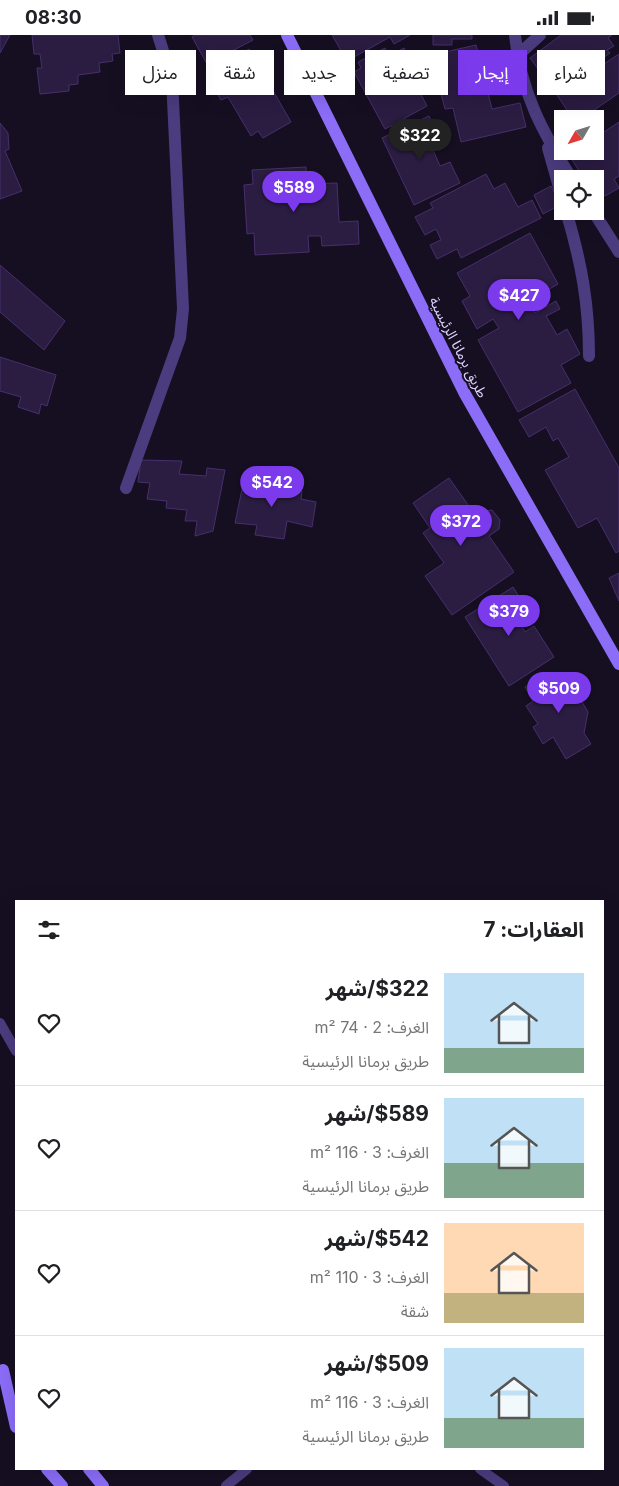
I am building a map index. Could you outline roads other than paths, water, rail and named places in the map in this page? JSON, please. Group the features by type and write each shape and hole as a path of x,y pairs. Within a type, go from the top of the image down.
{"street":[{"path":"126,487 180,338 183,309 172,79 158,35"},
{"name":"طريق برمانا الرئيسية","path":"286,35 465,394 619,664"},
{"path":"515,35 516,50"},
{"path":"524,50 540,35"},
{"path":"527,85 554,170"},
{"path":"544,134 566,170"},
{"path":"569,220 581,260 589,327 589,356"},
{"path":"599,220 619,252"},
{"path":"2,1367 15,1382"},
{"path":"2,1367 15,1423"},
{"path":"48,1470 62,1486"},
{"path":"90,1470 103,1486"}],"lane":[{"path":"0,1023 15,1049"},
{"path":"226,1486 246,1470"},
{"path":"481,1470 504,1486"}]}
